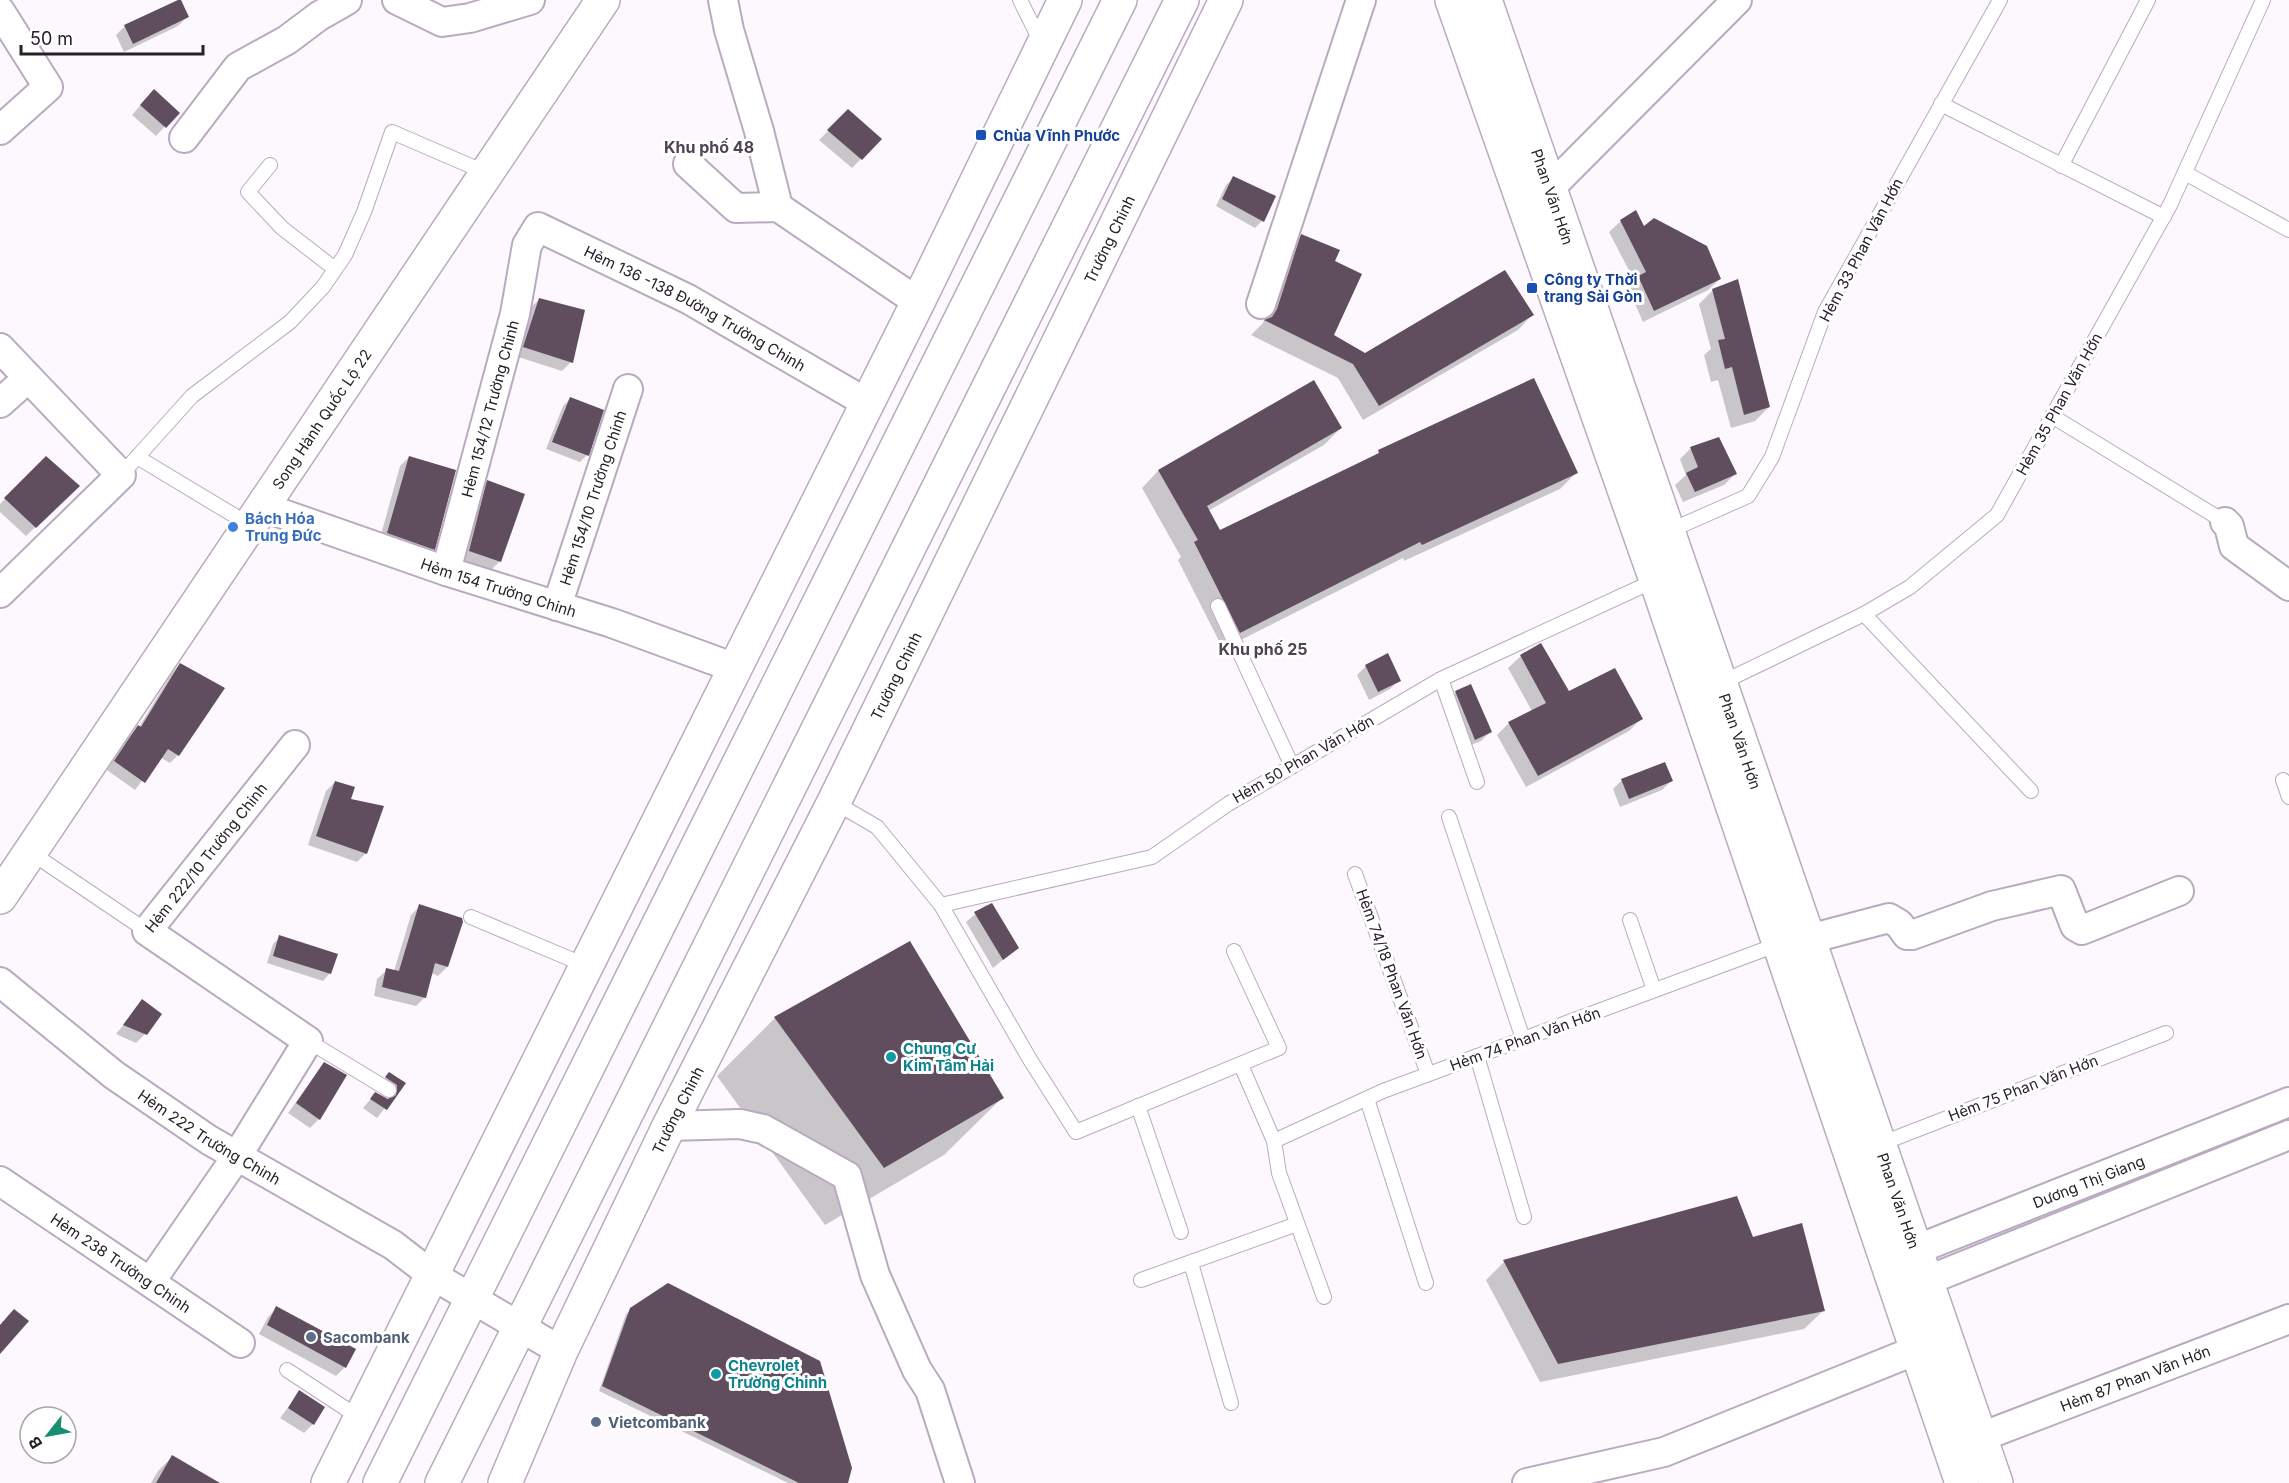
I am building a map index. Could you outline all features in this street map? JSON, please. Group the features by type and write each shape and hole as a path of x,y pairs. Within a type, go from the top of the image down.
{"main road":[{"name":"Song Hành Quốc Lộ 22","path":"0,897 602,0"},
{"path":"328,1483 918,302 1065,0"},
{"path":"380,1483 1120,0"},
{"path":"442,1483 1182,0"},
{"name":"Trường Chinh","path":"505,1483 561,1351 669,1126 834,802 1226,0"},
{"name":"Phan Văn Hớn","path":"1452,0 1606,396 1669,531 1721,682 1794,942 1880,1144 1902,1255"},
{"name":"Phan Văn Hớn","path":"1485,0 1550,188 1656,580 1794,942 1913,1287 1981,1437 1996,1483"},
{"name":"Phan Văn Hớn","path":"1913,1287 1919,1349 1962,1483"}],"street":[{"path":"184,138 238,67 287,40 319,16 347,0"},
{"path":"397,0 442,22 470,18 530,0"},
{"path":"723,0 729,30 759,131 778,207"},
{"path":"1261,304 1361,0"},
{"path":"1550,188 1737,0"},
{"path":"0,11 48,87 0,130"},
{"path":"688,164 736,208 778,207 918,302"},
{"name":"Hẻm 136 -138 Đường Trường Chinh","path":"527,245 538,227 688,299 867,403"},
{"name":"Hẻm 154/12 Trường Chinh","path":"446,571 514,314 527,245"},
{"path":"0,348 28,378 129,466 0,593"},
{"path":"0,403 28,378"},
{"name":"Hẻm 154/10 Trường Chinh","path":"557,606 628,389"},
{"name":"Hẻm 154 Trường Chinh","path":"257,516 446,571 612,623 735,668"},
{"path":"2225,522 2229,526 2234,546 2289,586"},
{"name":"Hẻm 222/10 Trường Chinh","path":"295,745 147,931 308,1041"},
{"path":"1794,942 1889,918 1899,924 1907,935 1912,935 1992,906 2061,890 2075,926 2082,930 2179,891"},
{"name":"Hẻm 222 Trường Chinh","path":"0,981 114,1075 237,1156 393,1245 432,1275"},
{"path":"151,1281 237,1156 308,1041"},
{"name":"Dương Thị Giang","path":"1902,1255 2289,1102"},
{"path":"669,1126 740,1124 763,1129 847,1176 875,1275 917,1370 930,1390 960,1483"},
{"path":"1913,1287 2289,1135"},
{"name":"Hẻm 238 Trường Chinh","path":"0,1181 240,1343"},
{"path":"432,1275 561,1351"},
{"name":"Hẻm 87 Phan Văn Hớn","path":"1981,1437 2289,1319"},
{"path":"1527,1483 1664,1452 1919,1349"}],"lane":[{"path":"1020,0 1043,47"},
{"name":"Hẻm 33 Phan Văn Hớn","path":"1669,531 1748,496 1772,457 1825,312 2000,0"},
{"path":"2061,166 2148,0"},
{"name":"Hẻm 35 Phan Văn Hớn","path":"1721,682 1864,614 1910,587 1997,515 2164,217 2263,0"},
{"path":"1941,104 2164,217"},
{"path":"257,516 129,466 192,396 290,322 335,269 345,255 364,212 392,132 487,173"},
{"path":"270,165 248,192 282,228 335,269"},
{"path":"2185,173 2289,230"},
{"path":"2052,416 2225,522"},
{"name":"Hẻm 50 Phan Văn Hớn","path":"941,905 1152,857 1228,804 1441,679 1656,580"},
{"path":"1218,606 1292,766"},
{"path":"1864,614 2031,791"},
{"path":"1441,679 1477,782"},
{"path":"2283,780 2289,797"},
{"path":"834,802 877,827 941,905 1029,1058 1076,1132 1279,1048 1234,951"},
{"path":"1449,817 1523,1040"},
{"path":"30,852 147,931"},
{"name":"Hẻm 74/18 Phan Văn Hớn","path":"1355,874 1428,1074"},
{"path":"471,917 587,966"},
{"path":"1630,920 1654,990"},
{"name":"Hẻm 74 Phan Văn Hớn","path":"1274,1141 1428,1074 1654,990 1794,942"},
{"name":"Hẻm 75 Phan Văn Hớn","path":"1880,1144 2166,1033"},
{"name":"Hẻm 222/10 Trường Chinh","path":"308,1041 389,1090"},
{"path":"1477,1056 1524,1216"},
{"path":"1241,1065 1274,1141 1279,1173 1324,1297"},
{"path":"1367,1099 1426,1283"},
{"path":"1138,1106 1181,1232"},
{"path":"1141,1280 1297,1224"},
{"path":"1191,1263 1231,1402"},
{"path":"287,1370 360,1418"}],"building":[{"path":"181,0 189,17 133,44 124,25"},
{"path":"154,89 180,113 166,128 140,105"},
{"path":"848,109 882,139 862,160 827,130"},
{"path":"1233,176 1276,196 1264,222 1222,199"},
{"path":"1636,210 1644,226 1654,218 1707,246 1721,279 1654,311 1638,276 1646,272 1620,220"},
{"path":"1301,234 1340,250 1335,261 1362,274 1334,335 1365,353 1505,270 1534,315 1379,406 1353,364 1264,320 1272,317 1277,309"},
{"path":"1738,279 1770,407 1744,415 1732,367 1725,369 1718,340 1725,339 1712,289"},
{"path":"539,298 585,310 573,363 523,347"},
{"path":"1534,378 1578,473 1422,545 1420,542 1240,633 1194,542 1198,540 1158,470 1314,380 1342,428 1207,506 1220,530 1379,453 1378,450"},
{"path":"570,397 604,410 589,456 552,442"},
{"path":"1719,437 1737,474 1695,492 1686,473 1698,467 1690,447"},
{"path":"46,456 80,486 36,528 4,498"},
{"path":"409,456 456,470 435,550 387,533"},
{"path":"487,480 525,494 501,562 469,551"},
{"path":"1541,643 1569,691 1615,668 1643,719 1538,776 1508,722 1546,703 1520,655"},
{"path":"1388,653 1401,681 1378,692 1365,665"},
{"path":"180,663 225,688 179,756 168,749 145,783 114,761 138,725 141,727"},
{"path":"1471,684 1492,732 1475,740 1455,691"},
{"path":"1665,762 1673,781 1629,799 1621,779"},
{"path":"335,781 355,787 351,799 384,806 367,854 316,836"},
{"path":"992,903 1019,948 1003,960 974,912"},
{"path":"419,904 462,918 463,922 448,967 435,963 426,998 382,987 386,968 399,971"},
{"path":"279,935 338,954 331,974 273,956"},
{"name":"Chung Cư Kim Tâm Hải","path":"910,941 1004,1098 884,1168 774,1017"},
{"path":"142,999 162,1014 147,1035 123,1025"},
{"path":"324,1062 347,1075 320,1120 296,1103"},
{"path":"389,1072 406,1083 387,1110 370,1099 375,1092 388,1099 396,1095 397,1085 385,1077"},
{"path":"1737,1196 1753,1237 1802,1223 1825,1311 1558,1364 1503,1260"},
{"name":"Chevrolet Trường Chinh","path":"668,1283 820,1361 852,1468 848,1483 799,1483 602,1386 630,1308"},
{"name":"Sacombank","path":"276,1306 356,1349 346,1368 267,1325"},
{"path":"14,1309 29,1321 0,1354 0,1325"},
{"path":"299,1390 325,1407 314,1425 288,1408"},
{"path":"172,1455 220,1483 156,1483"}],"place":[{"name":"Chùa Vĩnh Phước","path":"981,135"},
{"name":"Công ty Thời trang Sài Gòn","path":"1532,288"},
{"name":"Bách Hóa Trung Đức","path":"233,527"},
{"name":"Chung Cư Kim Tâm Hải","path":"891,1057"},
{"name":"Sacombank","path":"311,1337"},
{"name":"Chevrolet Trường Chinh","path":"716,1374"},
{"name":"Vietcombank","path":"596,1422"}],"district":[{"name":"Khu phố 48","path":"709,147"},
{"name":"Khu phố 25","path":"1263,649"}]}
